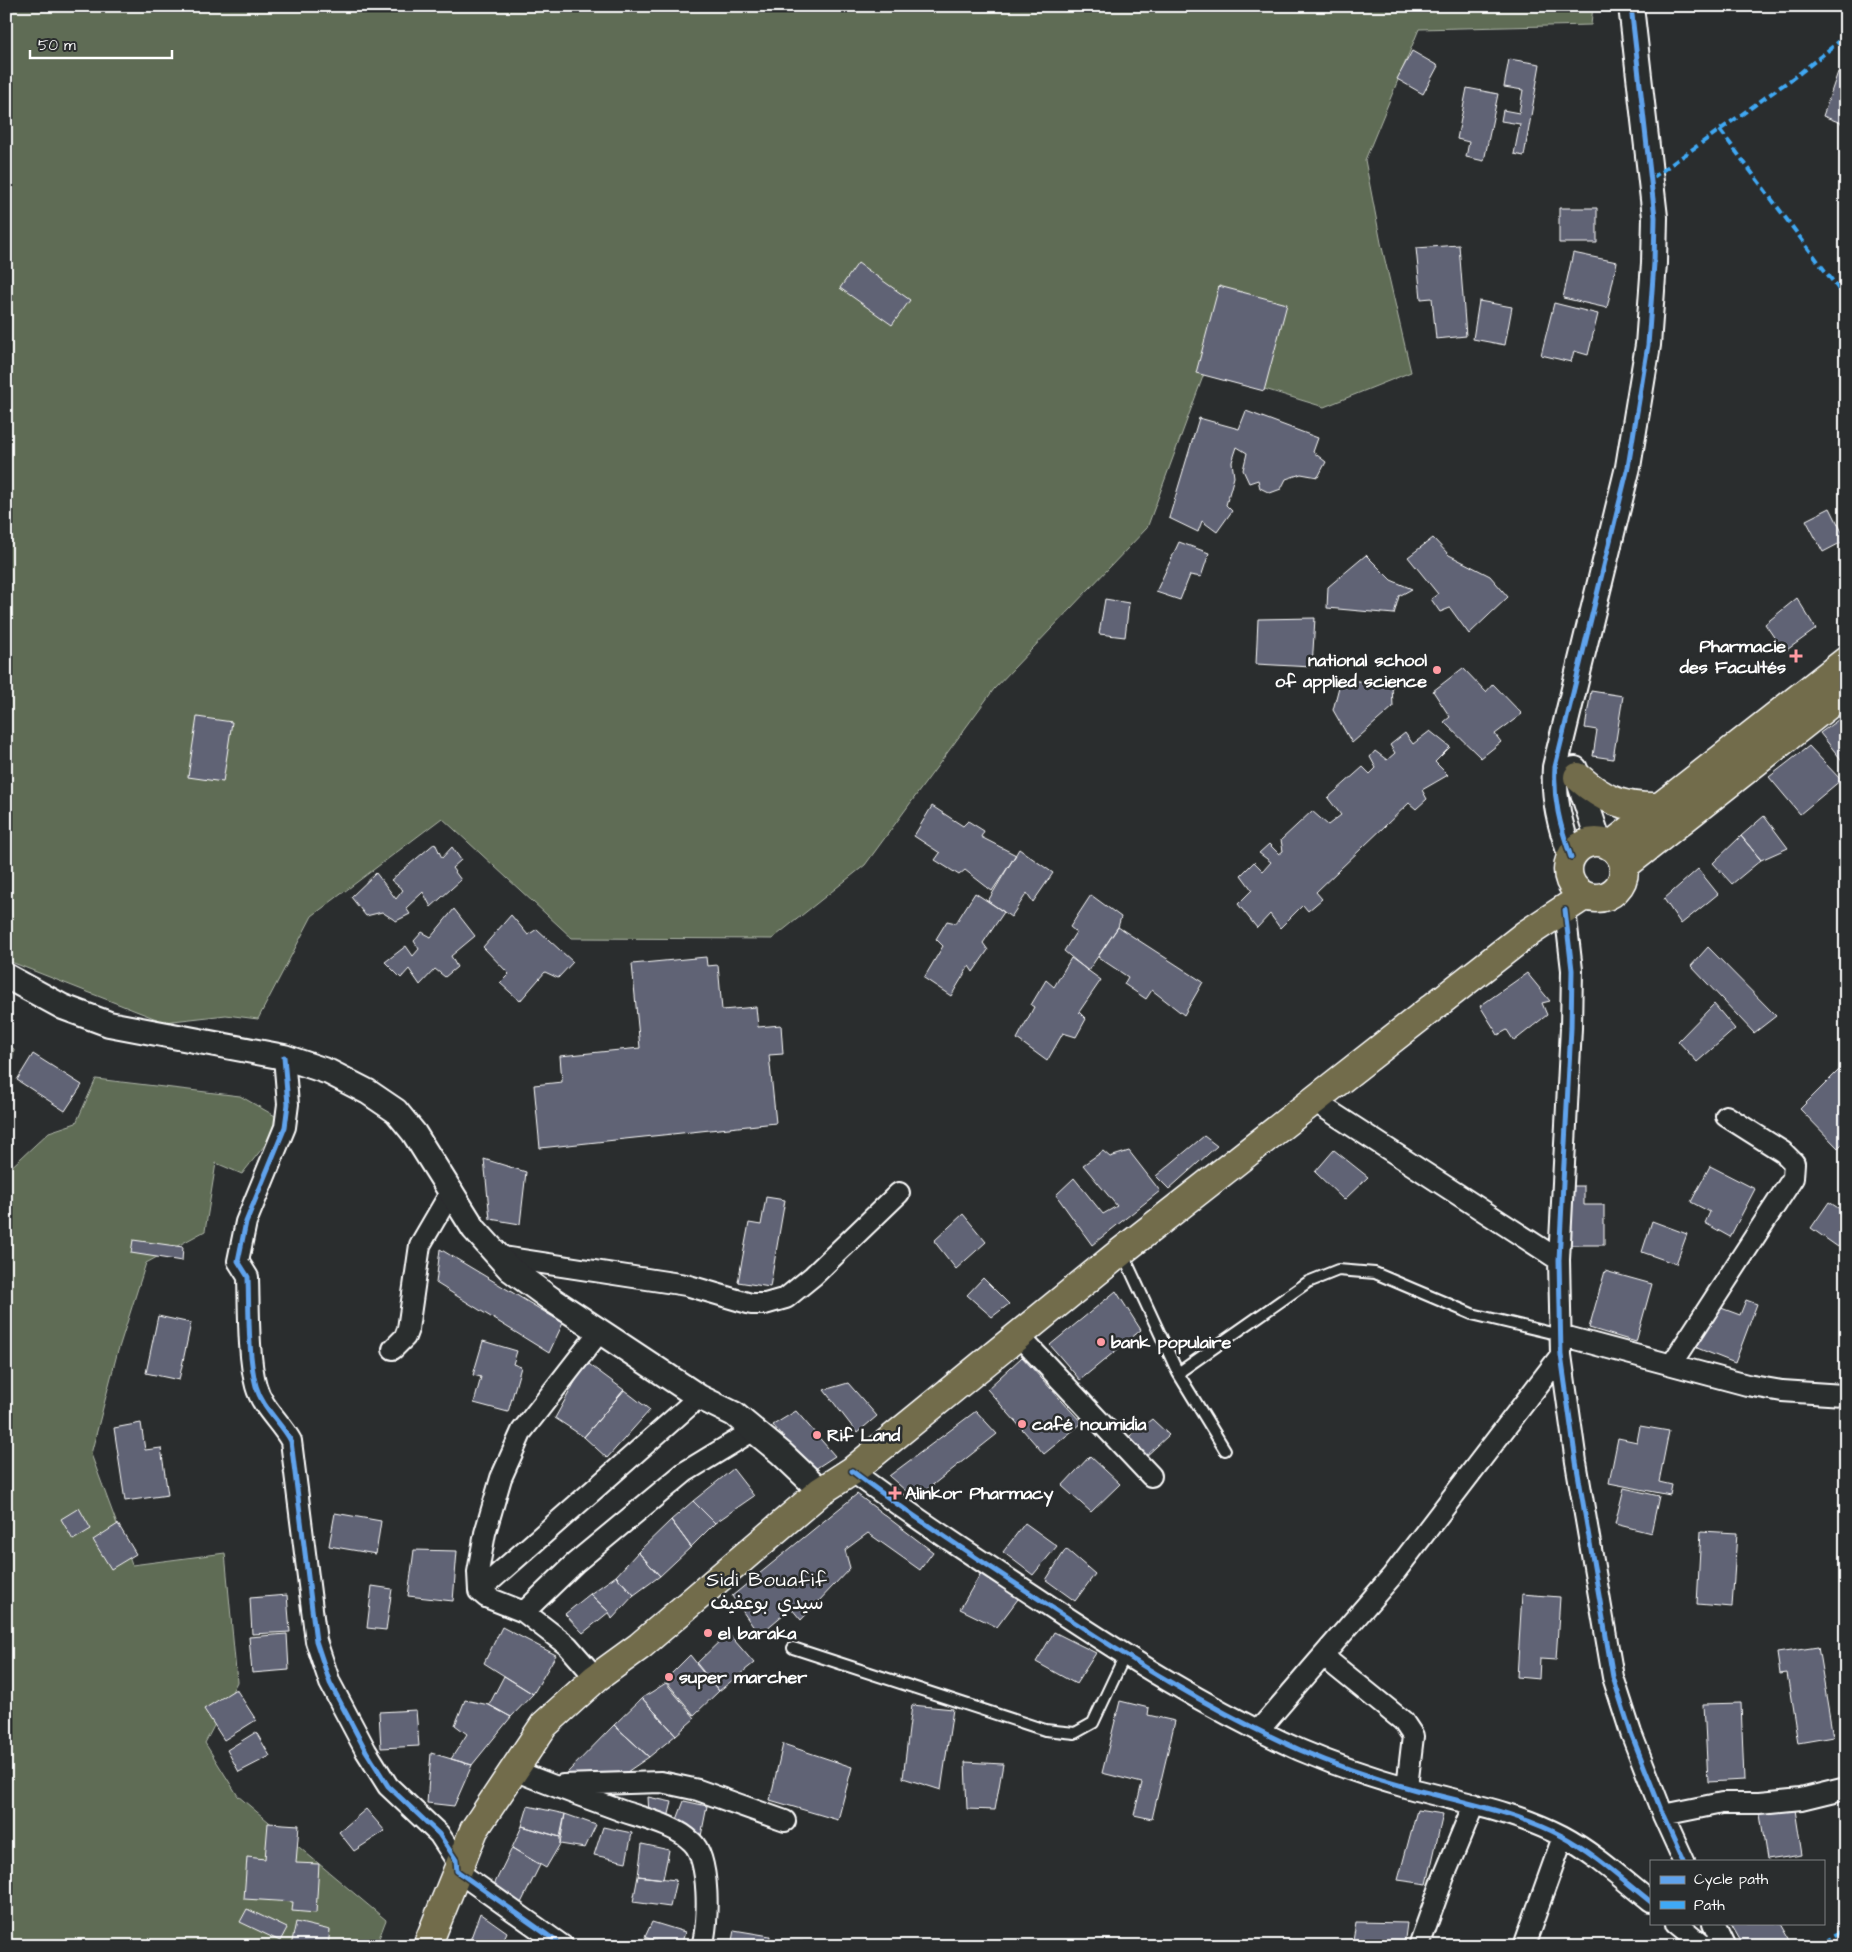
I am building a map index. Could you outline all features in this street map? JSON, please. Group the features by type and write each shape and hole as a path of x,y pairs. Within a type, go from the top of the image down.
{"highway":[{"path":"1611,851 1660,808 1846,661"},
{"path":"427,1946 474,1830 490,1803 544,1725 596,1678 640,1646 820,1491 852,1471 1122,1251 1525,935 1572,885 1582,845 1611,851 1846,691"},
{"path":"1578,777 1595,792 1615,802 1637,808 1660,808"},
{"path":"1572,885 1593,898 1603,898 1612,893 1623,876 1611,851"}],"street":[{"path":"1631,6 1655,217 1654,263 1648,345 1628,467 1555,767 1554,790 1557,814 1572,885 1572,1028 1559,1260 1560,1335 1561,1355 1576,1462 1613,1677 1631,1733 1663,1815 1684,1860"},
{"path":"1563,737 1578,777 1611,851"},
{"path":"6,976 63,1007 109,1024 284,1057 329,1072 368,1092 396,1111 414,1133 452,1190 474,1229 510,1269 537,1289 700,1396 734,1414 820,1491"},
{"path":"284,1057 288,1104 285,1127 246,1222 238,1261 248,1277 256,1386 271,1416 285,1429 291,1441 316,1641 330,1683 366,1751 388,1786 439,1834 456,1860 457,1871 563,1946"},
{"path":"1314,1101 1559,1260"},
{"path":"1672,1364 1793,1178 1794,1163 1783,1152 1726,1116"},
{"path":"393,1349 405,1337 408,1329 420,1245 452,1190"},
{"path":"497,1256 686,1285 751,1304 764,1304 786,1298 813,1276 899,1193"},
{"path":"479,1591 478,1572 483,1541 501,1478 522,1431 600,1331"},
{"path":"1018,1335 1152,1476"},
{"path":"1560,1335 1747,1385 1782,1391 1843,1396"},
{"path":"1259,1730 1392,1576 1561,1355"},
{"path":"479,1591 700,1396"},
{"path":"524,1612 575,1563 685,1472 754,1430"},
{"path":"852,1471 916,1519 1125,1656 1259,1730 1302,1750 1407,1787 1509,1814 1563,1837 1602,1863 1650,1901"},
{"path":"479,1591 493,1600 524,1612 568,1646 596,1678"},
{"path":"1324,1657 1403,1721 1413,1736 1407,1787"},
{"path":"514,1770 667,1827 694,1843 700,1855 707,1895 708,1916 702,1946"},
{"path":"553,1786 661,1782 698,1790 785,1821"},
{"path":"1663,1815 1722,1803 1801,1798 1846,1788"},
{"path":"1419,1946 1443,1879 1474,1804"},
{"path":"1524,1946 1563,1837"},
{"path":"1678,1924 1704,1946"},
{"path":"1714,1924 1725,1946"}],"lane":[{"path":"1122,1251 1178,1373 1225,1450"},
{"path":"1178,1373 1308,1282 1338,1270 1375,1272 1472,1314 1560,1335"},
{"path":"793,1648 1045,1730 1075,1732 1093,1723 1125,1656"}],"green space":[{"path":"6,6 1593,6 1591,25 1419,29 1365,160 1381,243 1411,372 1324,407 1205,371 1147,528 994,689 865,865 772,939 572,938 442,818 312,916 258,1019 226,1015 164,1022 6,960"},
{"path":"6,1043 14,1049 6,1100"},
{"path":"96,1079 240,1096 284,1121 242,1174 216,1163 205,1231 146,1263 117,1354 91,1454 132,1565 225,1553 237,1682 205,1743 238,1796 386,1920 376,1946 6,1946 6,1172 49,1132 76,1123"}],"building":[{"path":"1533,6 1571,6 1571,12 1533,10"},
{"path":"1412,51 1438,66 1423,94 1397,79"},
{"path":"1509,59 1540,64 1524,156 1514,154 1520,124 1501,121 1503,110 1519,113 1523,90 1504,87"},
{"path":"1838,72 1846,75 1846,125 1823,116"},
{"path":"1467,88 1498,94 1484,161 1466,157 1469,142 1457,139"},
{"path":"1559,208 1597,208 1597,243 1559,243"},
{"path":"1459,245 1466,336 1436,339 1432,298 1421,299 1416,248"},
{"path":"1573,253 1617,262 1607,308 1563,298"},
{"path":"858,263 910,300 892,325 840,288"},
{"path":"1219,286 1287,304 1264,391 1196,373"},
{"path":"1479,301 1512,307 1505,345 1473,339"},
{"path":"1554,303 1598,314 1588,355 1574,351 1571,362 1541,355"},
{"path":"1246,411 1318,438 1313,452 1326,462 1318,477 1301,474 1286,479 1281,489 1270,493 1260,488 1258,480 1249,483 1243,470 1247,453 1237,447 1232,462 1234,477 1226,505 1232,511 1217,532 1202,521 1198,532 1169,518 1199,418 1239,429"},
{"path":"1830,508 1846,540 1823,552 1806,520"},
{"path":"1433,538 1449,555 1490,576 1508,597 1469,634 1450,608 1440,612 1431,599 1438,594 1408,557"},
{"path":"1179,542 1209,553 1201,577 1190,575 1180,600 1156,592"},
{"path":"1366,555 1391,580 1412,589 1399,596 1394,614 1327,608 1328,587"},
{"path":"1797,598 1816,629 1784,652 1765,624"},
{"path":"1105,599 1129,603 1125,637 1099,634"},
{"path":"1315,618 1312,667 1256,664 1258,619"},
{"path":"1463,668 1486,692 1493,684 1522,714 1495,734 1501,742 1481,758 1444,722 1450,717 1433,691"},
{"path":"1341,679 1392,685 1393,707 1352,743 1333,710"},
{"path":"1591,691 1623,696 1613,759 1593,756 1597,730 1585,728"},
{"path":"1846,714 1846,762 1844,763 1820,733"},
{"path":"197,717 232,722 223,782 188,777"},
{"path":"1430,731 1450,747 1435,762 1448,775 1422,790 1427,799 1416,809 1409,803 1316,892 1322,899 1308,911 1303,905 1280,928 1270,914 1257,928 1238,904 1252,890 1241,875 1254,862 1263,871 1271,862 1259,853 1269,844 1279,854 1283,851 1281,840 1312,811 1328,825 1341,815 1328,798 1363,767 1370,774 1376,768 1370,757 1375,751 1387,760 1395,753 1390,745 1405,733 1413,744"},
{"path":"1809,746 1841,780 1800,814 1769,777"},
{"path":"932,806 963,826 968,821 984,831 981,837 1016,855 992,891 965,870 959,875 935,860 940,853 914,836"},
{"path":"1764,816 1788,848 1761,860 1741,836"},
{"path":"1741,836 1761,860 1732,884 1713,863"},
{"path":"435,843 442,858 452,847 461,860 452,868 461,880 431,907 423,892 406,908 410,914 396,921 382,912 366,916 351,897 376,873 396,899 403,890 391,880"},
{"path":"1019,849 1053,873 1033,902 1027,893 1011,917 988,901"},
{"path":"1698,869 1718,894 1681,924 1664,899"},
{"path":"975,893 1004,912 983,943 988,950 973,972 969,966 951,996 924,978 943,946 936,939 947,921 956,923"},
{"path":"1091,895 1121,917 1118,927 1088,971 1064,951 1076,932 1070,927"},
{"path":"454,909 475,936 451,956 457,967 445,977 435,969 420,985 409,969 401,978 385,962 406,946 413,956 419,949 414,941 422,932 431,937"},
{"path":"511,915 528,935 537,929 573,962 558,978 545,972 520,1001 500,983 509,974 483,947"},
{"path":"1118,927 1203,982 1184,1015 1152,990 1146,999 1124,984 1128,977 1098,957"},
{"path":"1708,947 1776,1016 1754,1033 1691,966"},
{"path":"706,957 707,966 718,965 722,1010 756,1007 758,1027 781,1025 783,1054 769,1055 776,1123 540,1148 534,1085 562,1082 560,1056 640,1048 632,964"},
{"path":"1071,958 1101,980 1079,1012 1086,1019 1076,1037 1063,1033 1047,1061 1017,1039 1034,1007 1031,1005 1046,980 1054,987"},
{"path":"1527,973 1550,1001 1542,1003 1547,1015 1514,1041 1507,1030 1498,1035 1480,1006"},
{"path":"1714,1004 1735,1029 1697,1062 1678,1041"},
{"path":"33,1054 82,1085 65,1111 17,1080"},
{"path":"1846,1063 1846,1140 1838,1148 1800,1109"},
{"path":"1204,1136 1217,1146 1169,1189 1156,1176"},
{"path":"1334,1150 1368,1177 1344,1200 1315,1172"},
{"path":"1103,1151 1110,1157 1129,1151 1160,1191 1092,1245 1056,1195 1074,1178 1103,1214 1117,1206 1083,1165"},
{"path":"484,1159 526,1172 520,1224 490,1219"},
{"path":"1710,1166 1755,1189 1730,1237 1705,1223 1710,1212 1691,1202"},
{"path":"1564,1186 1584,1186 1584,1205 1604,1205 1604,1245 1564,1245"},
{"path":"766,1197 785,1200 770,1287 738,1282 749,1223 761,1225"},
{"path":"1829,1202 1846,1213 1846,1235 1838,1247 1811,1228"},
{"path":"963,1214 986,1242 956,1269 934,1241"},
{"path":"1652,1221 1687,1234 1676,1264 1642,1252"},
{"path":"133,1240 183,1247 182,1261 131,1253"},
{"path":"440,1249 563,1323 549,1353 436,1283"},
{"path":"1605,1271 1652,1284 1636,1342 1589,1328"},
{"path":"983,1278 1009,1304 992,1317 967,1295"},
{"path":"1116,1291 1141,1330 1080,1380 1050,1345"},
{"path":"1746,1300 1757,1304 1735,1363 1697,1348 1713,1305 1740,1315"},
{"path":"158,1316 191,1323 179,1380 146,1373"},
{"path":"483,1341 517,1351 513,1364 521,1367 508,1412 474,1403 481,1377 473,1375"},
{"path":"1022,1357 1082,1423 1044,1454 987,1389"},
{"path":"586,1362 624,1390 584,1437 555,1418"},
{"path":"848,1383 877,1416 857,1433 824,1390"},
{"path":"624,1390 650,1410 607,1458 584,1437"},
{"path":"796,1411 835,1456 812,1471 773,1425"},
{"path":"976,1411 997,1434 915,1499 889,1476"},
{"path":"1152,1419 1169,1435 1143,1459 1126,1439"},
{"path":"141,1423 145,1450 161,1448 168,1495 125,1501 114,1428"},
{"path":"1640,1426 1669,1431 1659,1482 1672,1485 1670,1495 1609,1483 1618,1438 1637,1442"},
{"path":"1090,1456 1120,1484 1091,1512 1062,1486"},
{"path":"733,1469 754,1496 715,1523 693,1501"},
{"path":"1624,1488 1659,1496 1651,1533 1615,1524"},
{"path":"857,1494 933,1552 920,1570 868,1533 845,1550 850,1568 801,1620 791,1608 759,1635 732,1596"},
{"path":"693,1501 715,1523 691,1547 671,1520"},
{"path":"79,1508 91,1529 73,1540 61,1519"},
{"path":"335,1513 381,1521 376,1554 329,1546"},
{"path":"671,1520 691,1547 660,1576 638,1552"},
{"path":"1025,1523 1057,1546 1033,1575 1003,1552"},
{"path":"118,1524 136,1554 111,1569 93,1540"},
{"path":"1701,1531 1737,1533 1732,1607 1697,1604"},
{"path":"1066,1549 1095,1574 1075,1601 1046,1580"},
{"path":"414,1550 457,1551 453,1601 408,1596"},
{"path":"638,1552 660,1576 634,1595 616,1576"},
{"path":"982,1571 1021,1595 997,1627 960,1609"},
{"path":"616,1576 634,1595 612,1619 609,1612 590,1594"},
{"path":"372,1586 392,1589 386,1630 367,1628"},
{"path":"590,1594 609,1612 583,1633 565,1614"},
{"path":"1522,1594 1560,1597 1556,1660 1540,1659 1539,1679 1517,1677"},
{"path":"287,1595 290,1632 252,1634 250,1598"},
{"path":"502,1627 556,1655 533,1694 484,1663"},
{"path":"1054,1632 1096,1653 1076,1684 1036,1662"},
{"path":"728,1633 754,1663 719,1691 696,1664"},
{"path":"287,1634 289,1670 252,1673 249,1637"},
{"path":"1818,1647 1833,1737 1798,1743 1787,1673 1780,1674 1777,1653"},
{"path":"690,1655 719,1691 694,1715 665,1680"},
{"path":"504,1676 533,1694 511,1717 489,1705"},
{"path":"666,1683 695,1718 676,1735 642,1698"},
{"path":"236,1689 256,1720 224,1740 204,1709"},
{"path":"642,1698 676,1735 649,1757 614,1725"},
{"path":"465,1700 489,1705 511,1717 472,1765 451,1759 467,1734 455,1725"},
{"path":"1120,1701 1149,1708 1148,1715 1175,1721 1152,1819 1134,1815 1142,1783 1102,1773"},
{"path":"1741,1703 1744,1780 1708,1782 1704,1704"},
{"path":"912,1705 953,1709 941,1790 903,1778"},
{"path":"416,1710 419,1746 381,1748 379,1712"},
{"path":"614,1725 649,1757 621,1776 565,1775"},
{"path":"256,1732 270,1756 239,1772 227,1750"},
{"path":"783,1744 852,1767 838,1820 770,1800"},
{"path":"431,1753 472,1765 454,1806 427,1803"},
{"path":"965,1762 1003,1764 995,1810 967,1809"},
{"path":"648,1797 672,1802 668,1818 649,1814"},
{"path":"684,1801 707,1806 701,1836 675,1825"},
{"path":"1794,1803 1802,1855 1767,1860 1759,1808"},
{"path":"528,1806 565,1814 560,1837 522,1826"},
{"path":"366,1809 385,1831 354,1851 339,1832"},
{"path":"1417,1810 1443,1814 1427,1884 1398,1880"},
{"path":"565,1814 596,1825 585,1848 560,1844"},
{"path":"268,1823 299,1825 296,1863 319,1864 316,1913 292,1911 293,1902 244,1899 247,1857 265,1859"},
{"path":"522,1826 560,1837 560,1844 546,1868 512,1848"},
{"path":"603,1827 632,1833 626,1862 594,1855"},
{"path":"642,1844 669,1850 663,1879 638,1876"},
{"path":"512,1848 540,1865 519,1907 491,1891"},
{"path":"638,1876 676,1880 670,1907 633,1902"},
{"path":"247,1909 287,1928 280,1941 240,1922"},
{"path":"480,1913 507,1932 501,1946 468,1946"},
{"path":"296,1922 330,1930 328,1946 291,1946"},
{"path":"652,1922 685,1932 681,1946 668,1946 645,1937"},
{"path":"1356,1922 1407,1923 1404,1946 1352,1946"},
{"path":"1732,1924 1782,1924 1792,1942 1785,1946 1744,1946"},
{"path":"734,1930 770,1936 769,1946 731,1946"},
{"path":"777,1941 803,1942 802,1946 777,1946"}],"marked path":[{"path":"1652,178 1800,73 1846,36"},
{"path":"1720,130 1846,299"},
{"path":"1814,1946 1846,1930"}],"cycle path":[{"path":"1571,857 1558,812 1555,790 1555,767 1628,467 1648,345 1654,263 1655,217 1631,6"},
{"path":"1565,910 1572,970 1571,1028 1559,1260 1561,1355 1576,1462 1613,1677 1631,1733 1663,1815 1684,1860"},
{"path":"284,1057 288,1104 285,1127 246,1222 238,1261 248,1277 250,1347 256,1386 267,1408 291,1441 316,1641 330,1683 366,1751 388,1786 439,1834 456,1860 457,1871 563,1946"},
{"path":"852,1471 923,1522 1076,1623 1138,1663 1234,1718 1300,1750 1354,1771 1506,1814 1544,1827 1585,1850 1650,1901"}],"place":[{"name":"Pharmacie des Facultés","path":"1796,656"},
{"name":"national school of applied science","path":"1437,670"},
{"name":"bank populaire","path":"1101,1342"},
{"name":"café noumidia","path":"1022,1424"},
{"name":"Rif Land","path":"817,1435"},
{"name":"Alinkor Pharmacy","path":"895,1493"},
{"name":"el baraka","path":"708,1633"},
{"name":"super marcher","path":"669,1677"}],"district":[{"name":"Sidi Bouafif سيدي بوعفيف","path":"767,1592"}]}
